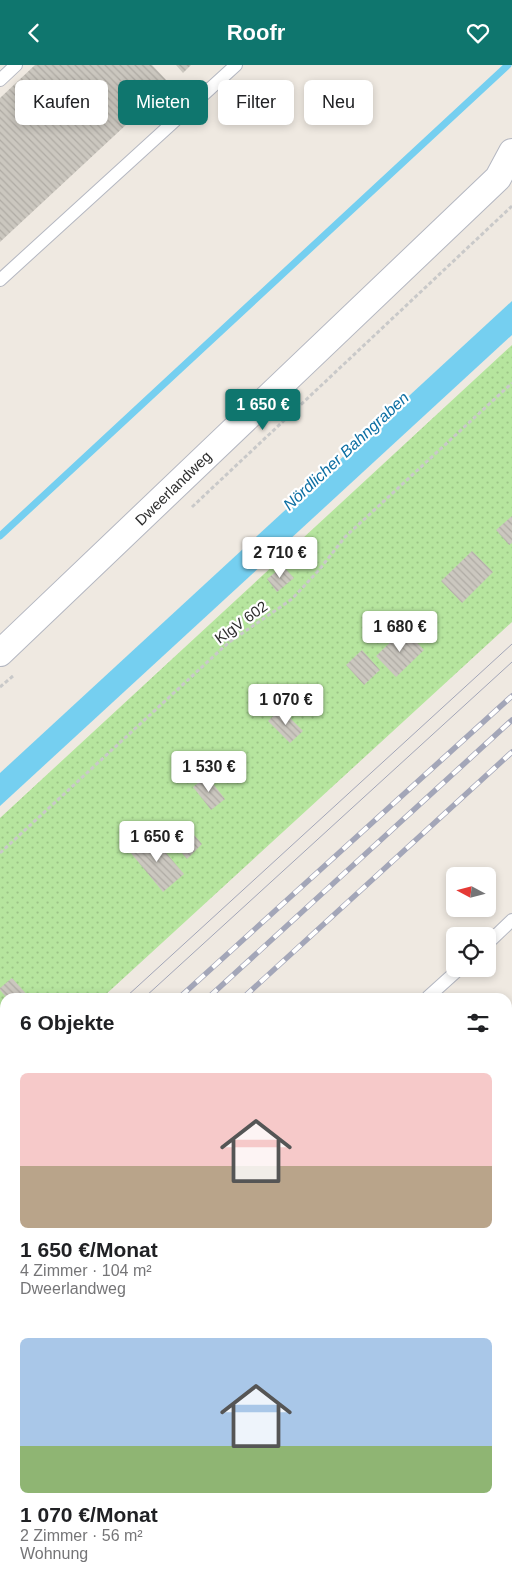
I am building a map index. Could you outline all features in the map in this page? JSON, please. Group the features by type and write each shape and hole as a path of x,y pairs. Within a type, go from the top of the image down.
{"street":[{"name":"Dweerlandweg","path":"9,662 505,175 512,152"}],"lane":[{"path":"1,77 16,65"},
{"path":"0,280 236,65"},
{"path":"496,935 512,920"},
{"path":"432,993 450,977"}],"path":[{"path":"192,507 512,207"},
{"name":"KlgV 602","path":"0,853 228,643 292,599 319,570 345,537 512,383"},
{"path":"0,687 9,662"}],"green space":[{"path":"512,345 512,622 107,993 0,993 0,818"}],"water":[{"path":"512,301 512,335 0,806 0,773"}],"building":[{"path":"35,65 152,65 166,80 118,80 118,125 126,125 0,242 0,98 15,84 15,125 108,125 108,80 19,80"},
{"path":"176,65 191,65 183,73"},
{"path":"512,516 512,543 509,545 496,530"},
{"path":"472,551 493,572 462,603 441,581"},
{"path":"283,566 294,578 277,592 267,579"},
{"path":"404,629 424,650 396,677 376,656"},
{"path":"362,650 380,670 364,685 346,665"},
{"path":"281,709 303,731 290,743 268,721"},
{"path":"207,776 225,799 211,810 193,787"},
{"path":"182,821 202,844 187,859 166,835"},
{"path":"151,835 184,874 163,892 130,852"},
{"path":"12,978 25,993 3,993 0,988"}],"waterway":[{"path":"0,536 508,65"}],"tram line":[{"path":"130,993 512,644"},
{"path":"149,993 512,662"}],"railway":[{"path":"184,993 512,696"},
{"path":"213,993 512,720"},
{"path":"248,993 512,752"}],"water label":[{"name":"Nördlicher Bahngraben","path":"346,451"}]}
